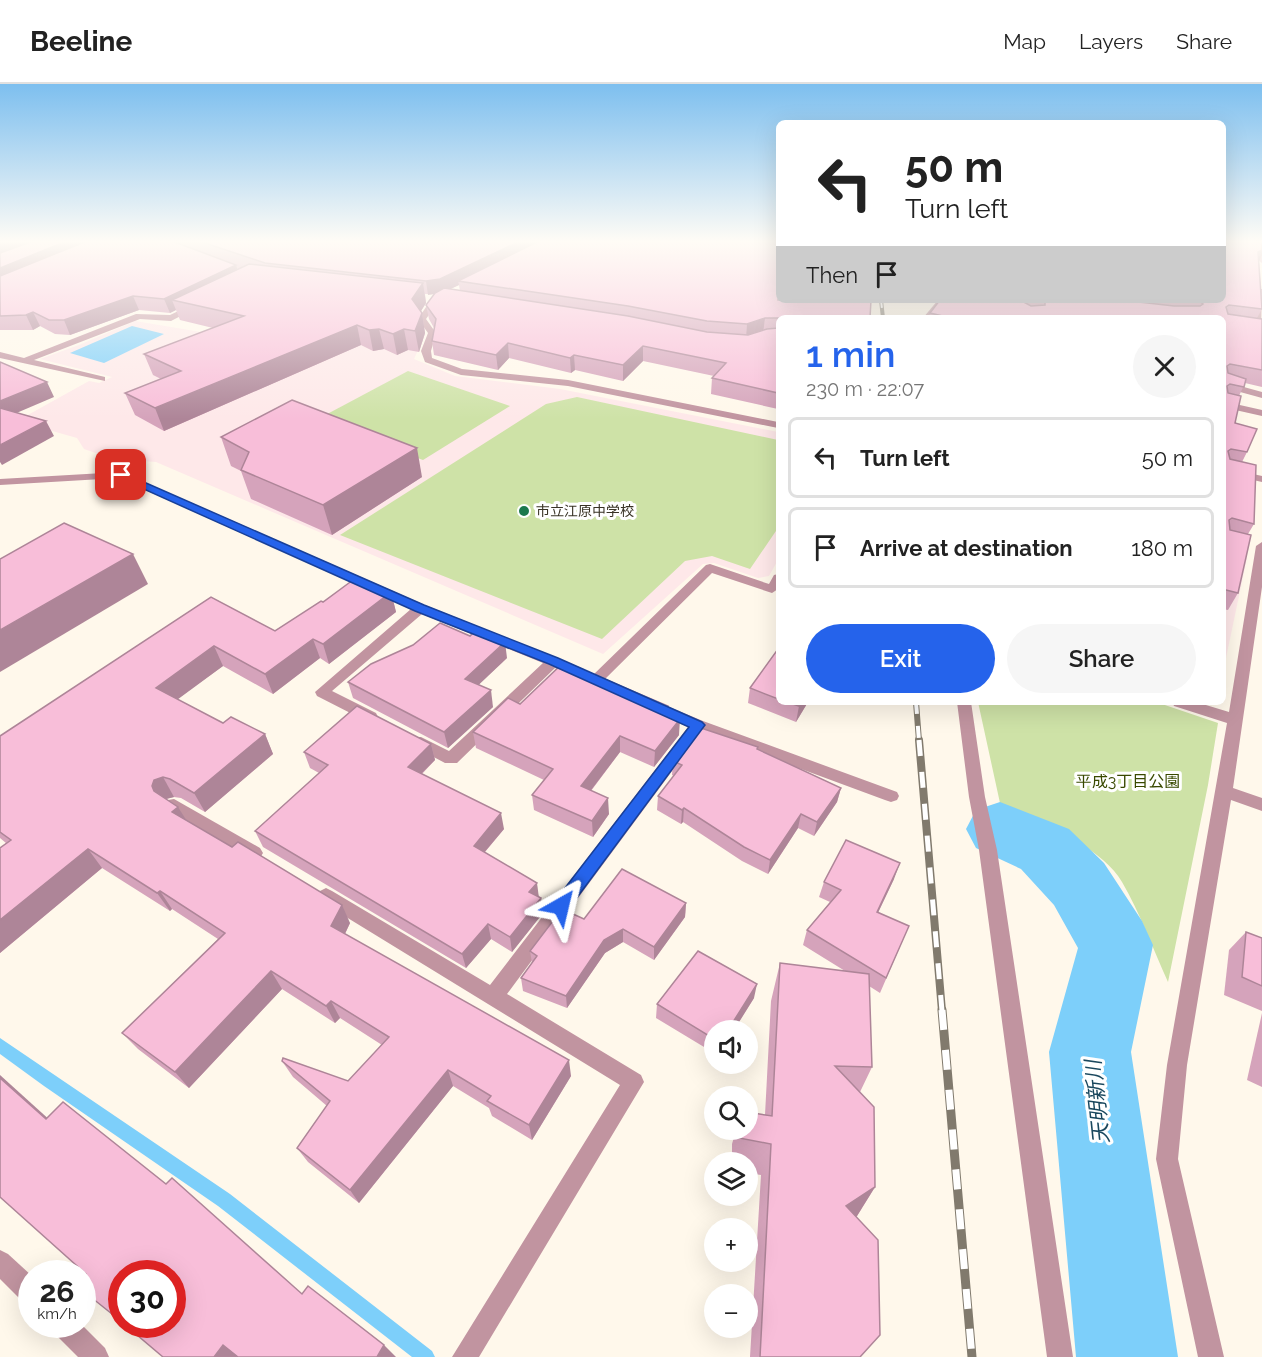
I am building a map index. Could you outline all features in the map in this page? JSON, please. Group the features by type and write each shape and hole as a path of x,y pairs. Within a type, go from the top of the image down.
{"street":[{"path":"441,300 434,303 422,319 432,333 426,351 428,360 461,372 568,383 776,425"},
{"path":"1258,329 1259,300"},
{"path":"27,360 139,316 171,318 202,303"},
{"path":"930,315 940,303"},
{"path":"0,355 102,379"},
{"path":"1226,385 1262,395"},
{"path":"1226,405 1262,413"},
{"path":"1226,471 1262,479"},
{"path":"0,482 121,475 420,608 601,682 710,568 772,589 776,582"},
{"path":"1211,1357 1167,1159 1177,1065 1236,720 1259,549"},
{"path":"381,723 322,692 420,608"},
{"path":"401,733 450,759 554,661"},
{"path":"635,697 698,725 891,796"},
{"path":"964,705 1060,1357"},
{"path":"1188,705 1236,720"},
{"path":"493,997 698,725"},
{"path":"1224,791 1262,805"},
{"path":"174,805 274,865"},
{"path":"314,889 634,1082 465,1357"},
{"path":"0,1262 18,1279"},
{"path":"77,1338 96,1357"}],"shaded area":[{"name":"市立江原中学校","path":"364,300 427,300 413,317 425,335 414,359 455,376 560,389 776,432 776,564 769,576 758,578 714,563 703,564 603,654 156,462 113,459 84,449 77,438 17,421 89,381 99,383 112,377 40,359 135,321 207,333"},
{"path":"1226,548 1240,551 1247,558 1226,658"}],"green space":[{"path":"408,371 510,406 423,460 316,420"},
{"path":"577,397 776,440 776,531 750,569 712,556 685,561 602,639 340,535 546,404"},
{"name":"平成3丁目公園","path":"979,705 1165,705 1218,723 1208,785 1168,982 1135,906 1112,869 1100,857 1067,835 1000,803"}],"water":[{"path":"132,326 164,334 104,363 70,353"}],"building":[{"path":"0,300 120,300 64,320 49,320 33,312 26,315 0,316"},
{"path":"174,300 413,300 422,313 415,331 404,329 393,334 379,329 369,330 357,325 155,408 125,393 181,371 144,354 244,316"},
{"path":"429,300 526,300 628,316 707,332 748,335 776,328 776,393 712,378 726,363 643,346 623,365 574,355 570,358 508,343 496,355 432,341 436,319 426,305"},
{"path":"590,300 871,303 870,315 776,315 776,318 765,318 747,324 707,321"},
{"path":"1226,300 1261,300 1262,309 1229,305 1226,307 1228,314 1262,319 1262,370 1230,364 1227,366 1228,373 1246,379 1244,387 1230,384 1227,386 1228,393 1241,396 1235,423 1257,429 1247,452 1231,449 1228,451 1230,459 1256,465 1254,524 1232,518 1229,520 1230,530 1251,535 1238,593 1226,590 1226,315 938,315 930,313 938,303 1026,303 1031,306 1045,305 1045,303 1148,303 1174,306 1226,303"},
{"path":"0,362 47,382 0,401"},
{"path":"292,400 417,448 323,505 241,470 249,452 221,437"},
{"path":"0,408 46,421 0,445"},
{"path":"64,523 133,554 0,630 0,559"},
{"path":"357,577 391,592 323,644 313,639 265,674 214,646 156,688 223,723 231,717 265,734 194,793 163,777 154,780 152,786 154,791 178,807 172,812 232,847 238,842 342,905 331,926 569,1060 529,1125 487,1101 491,1096 448,1070 350,1190 297,1148 330,1101 282,1061 283,1058 348,1081 389,1037 331,1001 326,1006 271,971 175,1072 122,1033 225,933 160,891 157,893 88,849 0,920 0,848 11,840 0,832 0,736 211,597 275,631 321,601 323,602"},
{"path":"440,623 470,636 476,630 505,642 465,679 491,690 444,732 348,682 371,664 413,645"},
{"path":"776,652 776,698 750,688"},
{"path":"564,662 668,706 663,713 680,719 655,751 620,736 581,786 608,798 592,821 532,795 553,769 473,732 508,698 520,704"},
{"path":"357,706 431,744 408,767 501,813 474,846 537,883 529,892 541,898 510,937 488,924 462,954 255,831 328,765 304,752"},
{"path":"698,727 758,747 757,749 841,788 817,822 801,814 770,860 744,847 684,808 682,810 658,796 682,765 673,761"},
{"path":"846,840 900,863 877,912 909,926 886,978 807,930 841,890 824,882"},
{"path":"622,869 686,903 654,947 623,929 604,940 566,996 521,978 537,956 530,951 562,909 584,919"},
{"path":"1246,932 1262,938 1262,986 1242,977"},
{"path":"698,951 757,984 734,1020 704,1020 704,1033 657,1004"},
{"path":"780,963 869,974 872,1067 835,1066 874,1107 875,1187 846,1206 878,1240 880,1335 860,1357 760,1357 771,1144 750,1140 758,1140 758,1114 772,1116"},
{"path":"0,1078 46,1119 63,1102 166,1184 172,1178 302,1294 308,1286 384,1345 377,1357 238,1357 223,1345 214,1357 163,1357 141,1338 186,1338 186,1260 108,1260 108,1311 96,1301 96,1260 70,1260 0,1197"}],"waterway":[{"name":"天明新川","path":"1000,829 1045,849 1079,884 1116,945 1090,1052 1127,1357"},
{"path":"0,1045 224,1200 426,1357"}],"railway":[{"path":"881,303 883,315"},
{"path":"916,705 919,741"},
{"path":"919,740 942,1011"},
{"path":"942,1010 972,1357"}],"place":[{"name":"市立江原中学校","path":"524,511"}],"route":[{"path":"121,475 162,491 420,608 554,661 698,725 561,906"}]}
